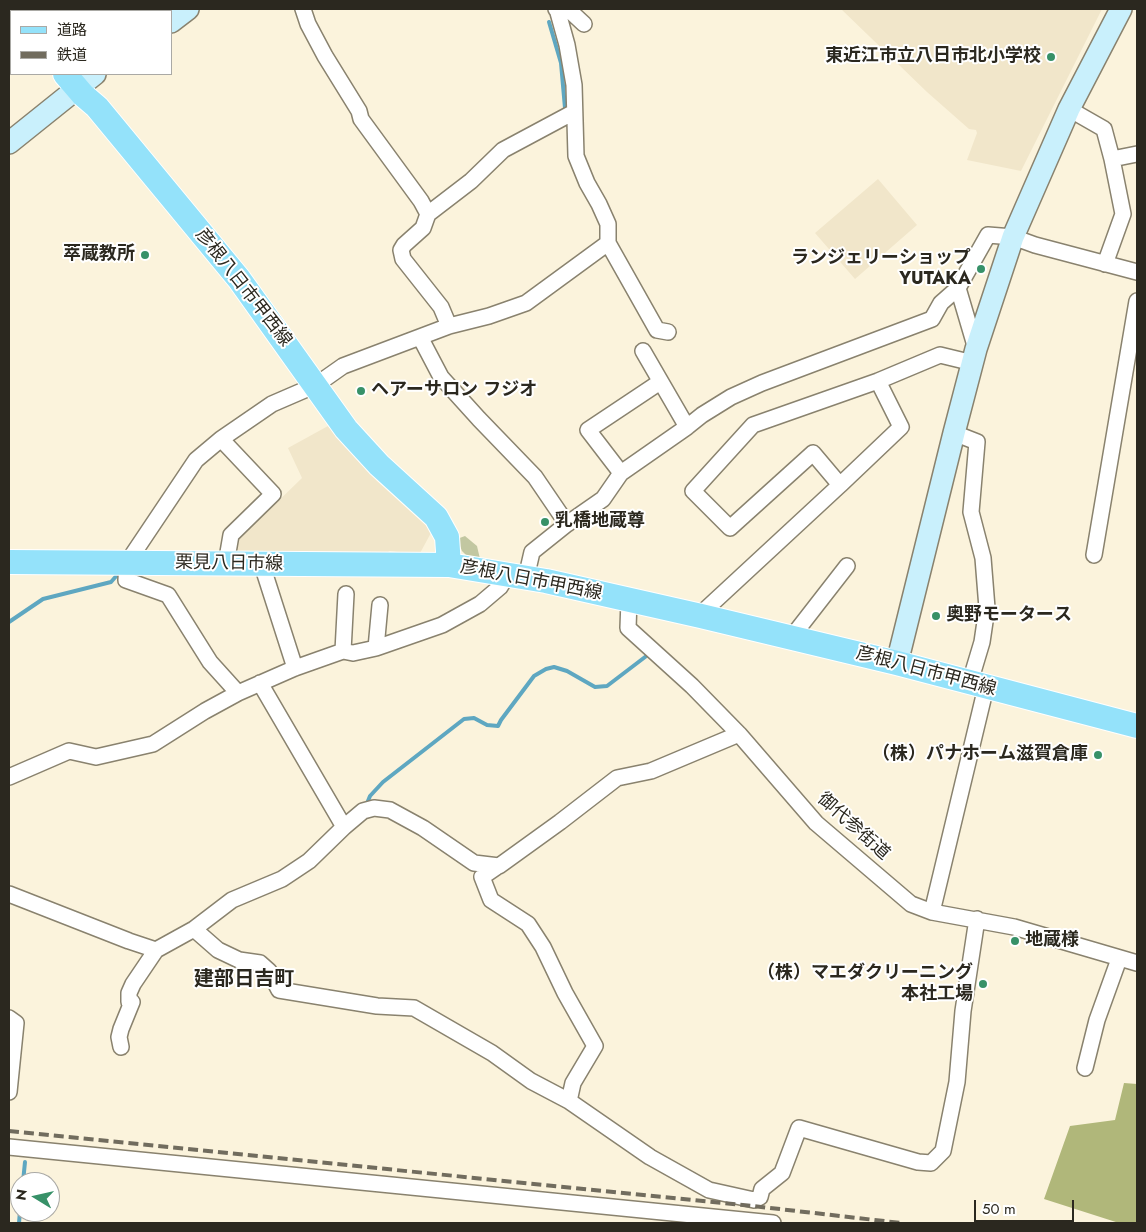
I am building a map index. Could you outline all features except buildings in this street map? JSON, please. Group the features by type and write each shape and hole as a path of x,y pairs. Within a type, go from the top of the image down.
{"main road":[{"name":"彦根八日市甲西線","path":"80,82 97,107 239,279 346,429 379,465 436,517 447,537 449,565 517,576 701,616 897,663 1137,726"},
{"name":"栗見八日市線","path":"9,562 449,565"}],"street":[{"path":"172,21 188,9"},
{"path":"303,9 308,24 325,56 359,110 361,119 421,201 428,214"},
{"path":"564,9 584,24"},
{"path":"564,9 566,45 574,85 576,156 587,183 608,224 608,243 657,330 668,332"},
{"path":"897,663 954,433 975,356 1013,237 1069,109 1121,9"},
{"path":"9,143 80,82 105,75"},
{"path":"1069,109 1104,129 1112,159 1123,214 1106,264"},
{"path":"449,326 441,307 403,259 402,250 404,245 423,228 428,214 471,181 502,150 574,112"},
{"path":"1112,159 1137,154"},
{"path":"9,777 69,751 96,757 153,744 205,711 238,693 295,668 343,651 353,653 376,648 442,625 480,604 517,576 532,552 567,524 603,499 621,473 702,415 731,397 754,386 932,320 947,296 958,288 988,235 1013,237 1035,245 1137,272"},
{"path":"238,693 210,662 168,595 126,580 127,563 196,460 221,439 272,404 316,385 343,366 449,326 489,316 526,303 608,243"},
{"path":"958,288 975,356"},
{"path":"1094,555 1137,301"},
{"path":"420,337 441,377 535,477 567,524"},
{"path":"644,352 687,427"},
{"path":"840,485 812,453 730,528 693,491 753,425 878,381 940,355 975,356"},
{"path":"701,616 705,610 901,427 878,381"},
{"path":"621,473 588,430 660,382"},
{"path":"932,912 978,685 987,608 983,558 970,512 977,442 954,433"},
{"path":"221,439 273,494 231,535 226,564"},
{"path":"262,565 295,668"},
{"path":"791,638 847,566"},
{"path":"343,651 346,594"},
{"name":"御代参街道","path":"629,600 628,628 692,686 739,734 816,823 911,904 932,912 1014,927 1137,963"},
{"path":"376,648 380,604"},
{"path":"260,683 344,827"},
{"path":"569,1101 573,1083 595,1046 565,993 543,947 528,924 491,900 482,877 560,822 617,778 651,771 739,734"},
{"path":"121,1047 119,1037 132,1002 129,1002 129,993 156,950 194,929 232,900 282,879 308,861 363,811 374,808 390,810 423,828 474,863 498,866"},
{"path":"9,894 156,950"},
{"path":"194,929 218,950 239,960 260,963 270,971 279,990 377,1006 414,1008 492,1053 531,1081 569,1101 650,1157 709,1190 754,1200 760,1197 762,1189 782,1173 798,1128 918,1162 931,1162 942,1150 957,1082 963,1012 977,920"},
{"path":"1086,1068 1097,1020 1119,959"},
{"path":"9,1018 16,1023 9,1092"},
{"path":"9,1147 772,1223"}],"shaded area":[{"path":"841,9 1102,9 1021,171 967,160 977,133 976,130 969,129 927,92"},
{"path":"878,179 917,225 855,279 815,233"},
{"path":"328,426 377,481 432,531 419,555 390,551 376,558 241,556 234,544 302,478 288,448"}],"green space":[{"path":"465,536 477,546 480,559 470,559 462,551 457,539"},
{"path":"1124,1083 1137,1084 1137,1223 1119,1223 1044,1199 1070,1126 1115,1120"}],"waterway":[{"path":"549,22 561,63 565,108"},
{"path":"9,622 43,599 111,582 118,574"},
{"path":"366,806 370,796 383,782 464,719 474,718 487,725 498,726 534,676 546,669 554,667 567,671 595,687 607,686 649,654"},
{"path":"24,1172 25,1162"}],"railway":[{"path":"9,1131 753,1206 901,1223"}],"place":[{"name":"東近江市立八日市北小学校","path":"1051,57"},
{"name":"萃蔵教所","path":"145,255"},
{"name":"ランジェリーショップ YUTAKA","path":"981,269"},
{"name":"ヘアーサロン フジオ","path":"361,391"},
{"name":"乳橋地蔵尊","path":"545,522"},
{"name":"奥野モータース","path":"936,616"},
{"name":"（株）パナホーム滋賀倉庫","path":"1098,755"},
{"name":"地蔵様","path":"1015,941"},
{"name":"（株）マエダクリーニング 本社工場","path":"983,984"}],"district":[{"name":"建部日吉町","path":"244,980"}]}
